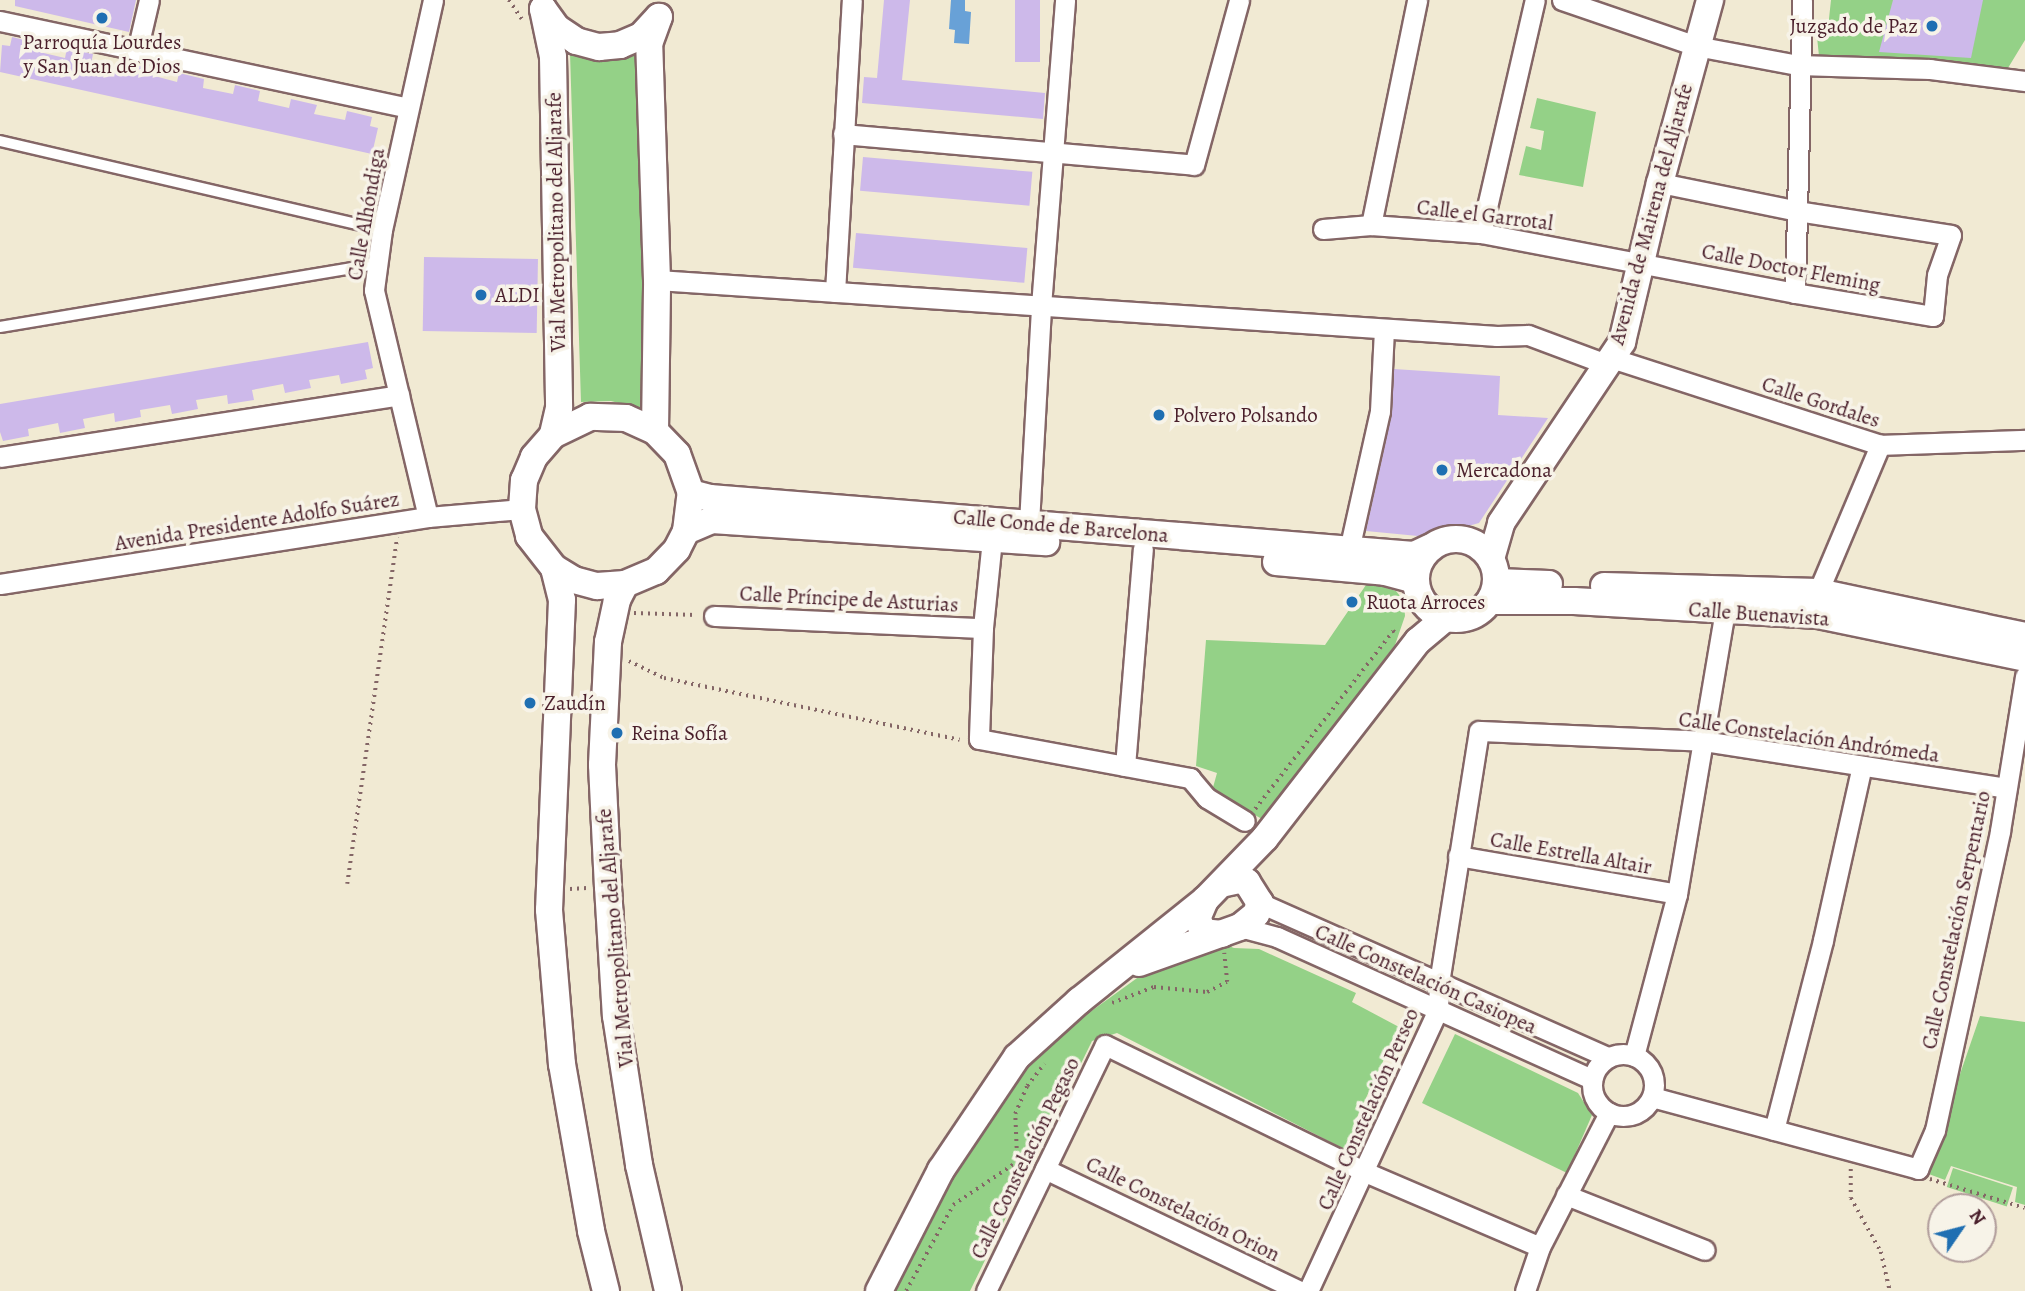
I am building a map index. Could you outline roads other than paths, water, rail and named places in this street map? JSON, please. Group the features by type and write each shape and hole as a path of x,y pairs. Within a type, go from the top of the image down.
{"main road":[{"name":"Avenida de Mairena del Aljarafe","path":"1501,523 1622,342 1660,183 1710,0"},
{"path":"536,12 576,41 599,47 620,45 641,36 663,8"},
{"path":"655,431 657,280 649,44 663,8"},
{"name":"Vial Metropolitano del Aljarafe","path":"536,12 553,70 559,408 553,435"},
{"name":"Vial Metropolitano del Aljarafe","path":"590,417 626,418 655,431 677,453 691,493 687,531 677,549 656,571 625,584 597,586 574,580 554,568 529,536 522,509 524,480 534,457 553,435 590,417"},
{"name":"Calle Conde de Barcelona","path":"691,493 710,498 1414,555 1429,548"},
{"name":"Calle Conde de Barcelona","path":"687,531 712,520 1143,549 1385,572 1415,580"},
{"path":"1469,540 1501,523"},
{"path":"1493,581 1482,548 1469,540 1450,538 1429,548 1418,563 1415,580 1435,612 1460,619 1474,615 1493,581 1501,523"},
{"name":"Vial Metropolitano del Aljarafe","path":"554,568 562,600 562,629 548,890 562,1064 591,1231 606,1291"},
{"name":"Calle Buenavista","path":"1493,581 1818,592 2025,636"},
{"name":"Calle Buenavista","path":"1493,581 1574,601 1818,615 2025,658"},
{"name":"Vial Metropolitano del Aljarafe","path":"625,584 617,600 608,642 602,765 608,887 616,1016 639,1165 668,1291"},
{"path":"879,1291 941,1171 1017,1057 1079,1001 1124,968 1215,891 1265,838 1415,644 1435,612"},
{"path":"1124,968 1228,934 1256,914 1265,838"},
{"path":"1228,934 1204,932 1197,919 1215,891 1239,880 1247,882 1258,899"}],"street":[{"path":"137,51 149,0"},
{"name":"Calle Alhóndiga","path":"428,517 374,290 382,230 433,0"},
{"path":"835,292 852,0"},
{"path":"1029,523 1041,306 1065,0"},
{"path":"843,134 1194,165 1239,0"},
{"path":"1371,225 1417,0"},
{"path":"1481,233 1535,0"},
{"path":"1795,293 1798,65 1802,0"},
{"path":"1574,2 1696,46 1798,65 1930,69 2025,81"},
{"path":"0,21 408,108"},
{"path":"1660,183 1798,211"},
{"name":"Calle Doctor Fleming","path":"1641,262 1795,293 1933,316 1937,275 1951,235 1798,211"},
{"name":"Calle el Garrotal","path":"1322,229 1371,225 1481,233 1641,262"},
{"name":"Calle Gordales","path":"657,280 1384,329 1497,336 1528,335 1880,445 2025,440"},
{"path":"1349,550 1380,411 1384,329"},
{"path":"0,457 399,395"},
{"path":"1818,592 1880,445"},
{"name":"Avenida Presidente Adolfo Suárez","path":"0,584 428,517 522,509"},
{"path":"992,539 970,740 1190,778 1207,798 1245,821"},
{"path":"1125,766 1143,549"},
{"path":"1634,1056 1677,894 1725,611"},
{"name":"Calle Príncipe de Asturias","path":"714,616 983,628"},
{"name":"Calle Constelación Serpentario","path":"1774,1130 1923,1174 2000,831 2025,676"},
{"name":"Calle Constelación Andrómeda","path":"1479,731 1704,741 2006,788"},
{"name":"Calle Constelación Perseo","path":"1308,1291 1438,1010 1439,984 1479,731"},
{"path":"1607,1117 1637,1112 1654,1105 1774,1130 1823,940 1862,766"},
{"name":"Calle Estrella Altair","path":"1458,856 1677,894"},
{"name":"Calle Constelación Casiopea","path":"1258,899 1439,984 1608,1057"},
{"name":"Calle Constelación Casiopea","path":"1228,934 1277,937 1592,1079"},
{"name":"Calle Constelación Pegaso","path":"986,1291 1105,1045 1365,1172"},
{"path":"1607,1117 1596,1100 1592,1079 1600,1064 1608,1057 1624,1054 1634,1056 1648,1066 1653,1076 1654,1105"},
{"path":"1525,1291 1539,1247 1607,1117"},
{"name":"Calle Constelación Orion","path":"1045,1169 1300,1291"},
{"path":"1365,1172 1539,1247"},
{"path":"1566,1195 1705,1250"}],"lane":[{"path":"0,141 382,230"},
{"path":"0,327 378,264"}],"water":[{"path":"951,0 965,0 965,11 971,12 969,44 954,43 955,30 949,29"}],"place":[{"name":"Parroquía Lourdes y San Juan de Dios","path":"102,18"},
{"name":"Juzgado de Paz","path":"1932,26"},
{"name":"ALDI","path":"481,295"},
{"name":"Polvero Polsando","path":"1159,415"},
{"name":"Mercadona","path":"1442,470"},
{"name":"Ruota Arroces","path":"1352,602"},
{"name":"Zaudín","path":"530,703"},
{"name":"Reina Sofía","path":"617,733"}]}
